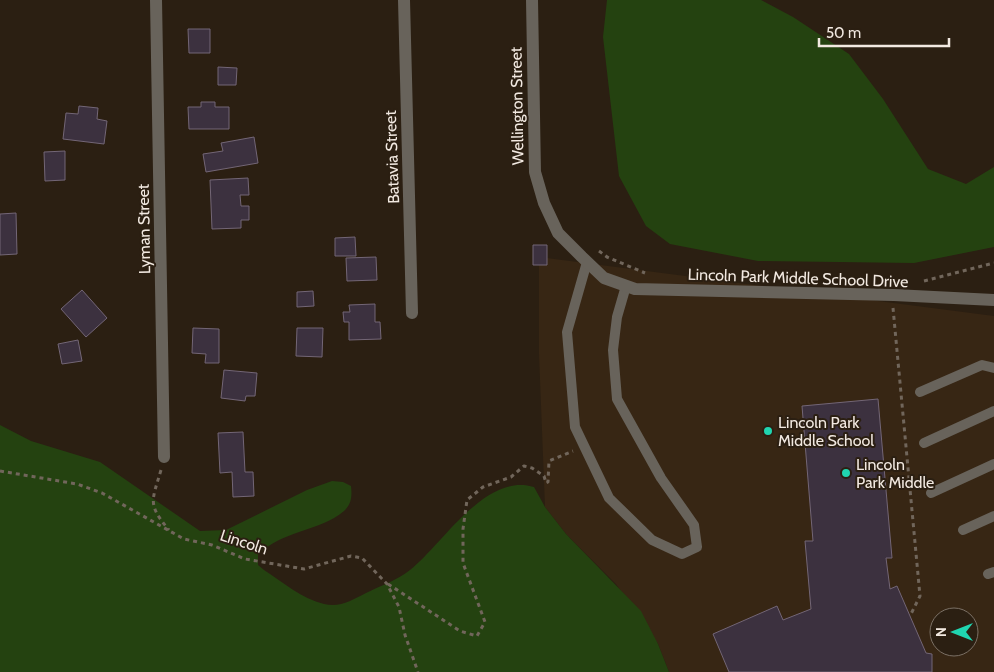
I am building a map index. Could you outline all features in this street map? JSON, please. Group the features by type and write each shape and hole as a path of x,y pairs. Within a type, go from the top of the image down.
{"street":[{"name":"Lyman Street","path":"156,0 164,457"},
{"name":"Batavia Street","path":"404,0 412,312"},
{"name":"Wellington Street","path":"532,0 535,172 544,203 558,233 604,278"},
{"name":"Lincoln Park Middle School Drive","path":"604,278 635,289 894,295 994,300"}],"lane":[{"path":"587,262 567,332 575,427 609,498 652,540 682,554 697,547 694,525 661,478 617,399 613,350 617,317 626,286"},
{"path":"920,392 982,365 994,368"},
{"path":"924,443 994,411"},
{"path":"931,493 994,464"},
{"path":"963,530 994,516"}],"path":[{"path":"593,246 607,257 652,276"},
{"path":"919,281 994,263"},
{"path":"894,295 893,314 920,596 910,616"},
{"path":"387,584 460,631 477,636 485,622 463,563 463,529 467,500 483,487 511,477 524,466 532,468 544,476 546,483 548,482 549,461 585,447"},
{"path":"164,457 152,502 157,515 171,532"},
{"name":"Lincoln","path":"0,471 77,484 102,493 171,532 245,559 288,568 304,569 351,556 362,558 387,584 399,607 405,635 418,672"}],"shaded area":[{"name":"Lincoln Park Middle School","path":"539,257 994,316 994,672 669,672 658,644 616,584 566,534 545,507 539,354"}],"green space":[{"path":"607,0 761,0 793,17 849,54 883,99 928,169 966,184 994,167 994,247 914,263 758,261 670,244 646,226 619,176 603,37"},
{"path":"0,425 31,441 100,462 200,531 226,530 307,490 332,481 343,482 351,486 351,499 344,511 323,523 278,541 258,555 258,565 264,570 300,594 316,602 330,605 351,601 405,574 466,513 482,500 499,490 516,485 534,487 545,507 566,534 641,611 658,644 669,672 0,672"}],"building":[{"path":"188,29 210,29 210,53 189,53"},
{"path":"218,67 237,68 236,85 218,85"},
{"path":"201,102 215,102 215,107 229,107 229,129 189,129 188,107 201,107"},
{"path":"79,106 98,108 97,119 107,121 104,144 63,139 66,113 78,114"},
{"path":"254,137 258,163 206,172 203,154 223,151 221,143"},
{"path":"65,151 65,180 45,181 44,152"},
{"path":"248,178 249,195 240,195 241,206 249,206 249,220 241,220 241,228 212,229 210,180"},
{"path":"16,213 17,254 0,255 0,214"},
{"path":"355,237 356,256 335,256 335,238"},
{"path":"533,245 547,245 547,265 533,265"},
{"path":"376,257 377,280 347,281 346,258"},
{"path":"82,290 107,318 86,337 61,309"},
{"path":"313,291 314,306 297,307 297,292"},
{"path":"375,304 375,322 380,322 381,339 349,340 349,322 344,322 343,312 350,312 349,305"},
{"path":"193,328 219,329 219,363 205,363 206,354 192,353"},
{"path":"297,328 323,328 322,357 296,356"},
{"path":"78,340 82,361 62,364 58,344"},
{"path":"224,370 257,373 255,396 246,396 245,401 221,398"},
{"name":"Lincoln Park Middle","path":"878,399 892,558 886,558 890,589 897,586 926,653 929,654 929,657 932,657 932,672 729,672 713,634 777,606 783,620 811,609 805,541 813,541 802,406"},
{"path":"243,432 245,472 253,472 254,496 233,497 232,472 220,473 218,433"}],"place":[{"name":"Lincoln Park Middle School","path":"768,431"},
{"name":"Lincoln Park Middle","path":"846,473"}]}
